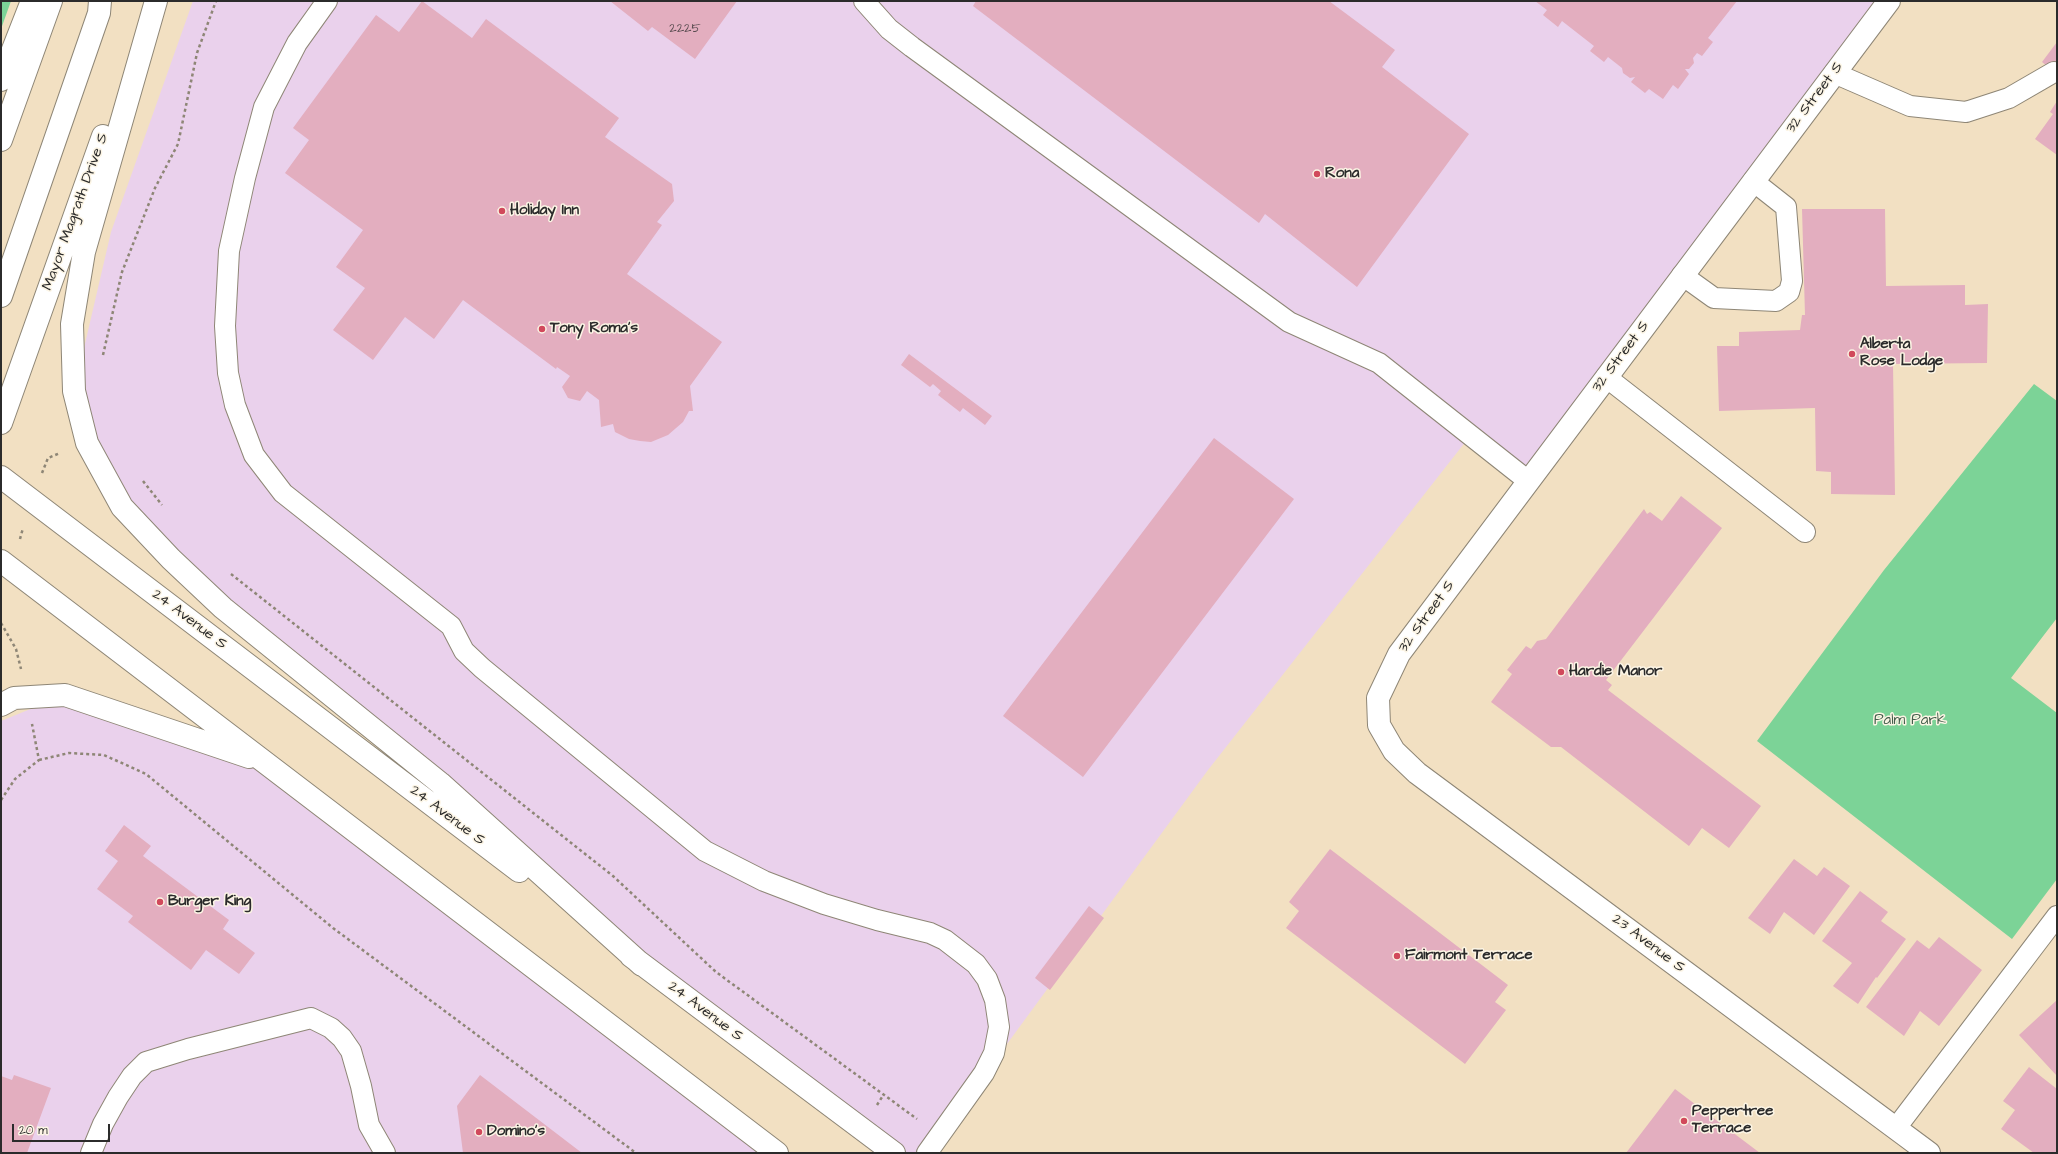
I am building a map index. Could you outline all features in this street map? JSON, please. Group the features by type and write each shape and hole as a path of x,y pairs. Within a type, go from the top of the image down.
{"main road":[{"path":"1,80 32,1"},
{"path":"1,140 51,1"},
{"path":"1,296 99,13 100,1"},
{"name":"Mayor Magrath Drive S","path":"1,423 151,1"},
{"path":"156,1 84,252 72,324 74,391 87,443 122,507 171,559 223,608 440,782 642,965"},
{"name":"32 Street S","path":"1379,724 1378,698 1399,654 1527,480 1889,1"},
{"name":"24 Avenue S","path":"1,477 642,965 894,1153"},
{"path":"5,564 777,1153"},
{"path":"1,706 14,698 65,695 269,764"},
{"name":"23 Avenue S","path":"1379,724 1394,751 1417,773 1929,1153"}],"lane":[{"path":"327,1 297,43 264,107 245,178 229,251 225,341 228,373 235,405 254,455 283,493 451,626 464,651 482,668 704,851 764,881 824,904 877,920 930,933 945,940 976,964 987,979 995,1000 999,1026 994,1053 984,1073 927,1153"},
{"path":"864,1 889,29 912,47 1288,322 1380,364 1527,480"},
{"path":"1834,73 1910,106 1966,112 2009,98 2054,72"},
{"path":"1682,275 1714,298 1776,301 1789,292 1792,281 1786,207 1753,181"},
{"path":"1606,377 1805,532"},
{"path":"1896,1128 2057,916"},
{"path":"91,1153 103,1124 118,1097 132,1076 146,1062 177,1052 311,1018 331,1028 342,1038 352,1051 369,1125 374,1138 385,1153"}],"path":[{"path":"101,362 122,272 155,188 178,144 198,53 216,1"},
{"path":"5,564 33,501 48,458 63,452"},
{"path":"140,479 163,506"},
{"path":"226,569 613,876 716,972 884,1094"},
{"path":"1,623 16,649 22,674"},
{"path":"32,722 39,760"},
{"path":"1,800 15,779 39,760 68,753 104,755 146,774 333,928 636,1153"}],"shaded area":[{"path":"193,1 1890,1 1527,480 1470,436 1208,770 927,1153 894,1153 642,965 122,507 74,391 111,232"},
{"path":"65,695 269,764 777,1153 1,1153 1,721"}],"green space":[{"path":"1,1 11,1 1,29"},
{"name":"Palm Park","path":"2034,384 2057,401 2057,618 2011,678 2057,713 2057,879 2012,939 1757,741 1884,570"}],"building":[{"name":"Holiday Inn","path":"422,1 472,38 486,19 619,118 605,137 672,184 674,201 657,222 662,225 627,274 722,342 690,386 693,411 689,411 683,422 668,435 651,442 640,441 629,439 615,432 613,424 601,427 599,400 587,391 580,401 568,398 562,387 570,376 557,367 556,369 463,300 434,339 405,317 373,360 333,330 365,288 336,267 363,230 285,173 309,140 293,128 376,15 399,32"},
{"path":"610,1 737,1 695,59 652,27 648,31"},
{"name":"Rona","path":"976,1 1329,1 1395,50 1382,67 1469,134 1357,287 1265,214 1259,223 973,6"},
{"path":"1535,1 1737,1 1708,38 1713,42 1702,56 1697,53 1693,58 1694,63 1689,69 1685,69 1689,74 1678,89 1673,85 1663,99 1649,89 1645,93 1631,82 1635,77 1630,78 1623,73 1622,68 1608,57 1604,62 1590,51 1594,46 1562,21 1558,27 1543,15 1547,10"},
{"path":"2057,42 2057,74 2042,62"},
{"path":"2057,101 2057,155 2035,139 2053,114 2050,112"},
{"name":"Alberta Rose Lodge","path":"1802,209 1885,209 1886,286 1965,285 1965,305 1988,304 1987,363 1893,364 1895,495 1831,494 1831,472 1816,471 1815,408 1719,411 1717,346 1739,346 1739,332 1800,330 1802,315 1805,315"},
{"path":"909,354 992,416 985,425 963,408 960,412 938,395 941,391 933,384 930,387 901,365"},
{"path":"1214,438 1294,499 1083,777 1003,716"},
{"name":"Hardie Manor","path":"1681,496 1722,528 1606,680 1612,685 1608,690 1761,806 1729,848 1702,828 1689,846 1561,747 1551,747 1491,702 1512,674 1507,670 1526,646 1531,649 1537,641 1546,639 1644,509 1647,514 1650,512 1662,521"},
{"name":"Burger King","path":"124,825 151,846 143,856 229,920 223,929 255,953 239,974 206,950 191,970 128,922 133,916 97,889 118,861 105,851"},
{"name":"Fairmont Terrace","path":"1330,849 1508,985 1495,1002 1506,1010 1465,1064 1286,928 1299,911 1289,902"},
{"path":"1794,859 1817,876 1824,867 1850,886 1814,935 1784,912 1770,934 1748,918"},
{"path":"1860,891 1888,912 1881,921 1906,939 1877,978 1876,977 1858,1004 1833,986 1852,963 1822,941"},
{"path":"1089,906 1104,918 1050,990 1035,978"},
{"path":"1939,937 1982,970 1939,1026 1920,1011 1904,1036 1866,1007 1917,940 1929,949"},
{"path":"2057,1000 2057,1076 2019,1035"},
{"path":"2029,1067 2057,1089 2057,1153 2034,1153 2001,1129 2015,1110 2003,1101"},
{"path":"14,1075 51,1088 27,1153 1,1153 1,1076 12,1080"},
{"path":"480,1075 582,1153 463,1153 457,1106"},
{"name":"Peppertree Terrace","path":"1675,1089 1760,1153 1626,1153"}],"place":[{"name":"Rona","path":"1317,174"},
{"name":"Holiday Inn","path":"502,211"},
{"name":"Tony Roma's","path":"542,329"},
{"name":"Alberta Rose Lodge","path":"1852,354"},
{"name":"Hardie Manor","path":"1561,672"},
{"name":"Burger King","path":"160,902"},
{"name":"Fairmont Terrace","path":"1397,956"},
{"name":"Peppertree Terrace","path":"1684,1121"},
{"name":"Domino's","path":"479,1132"}]}
